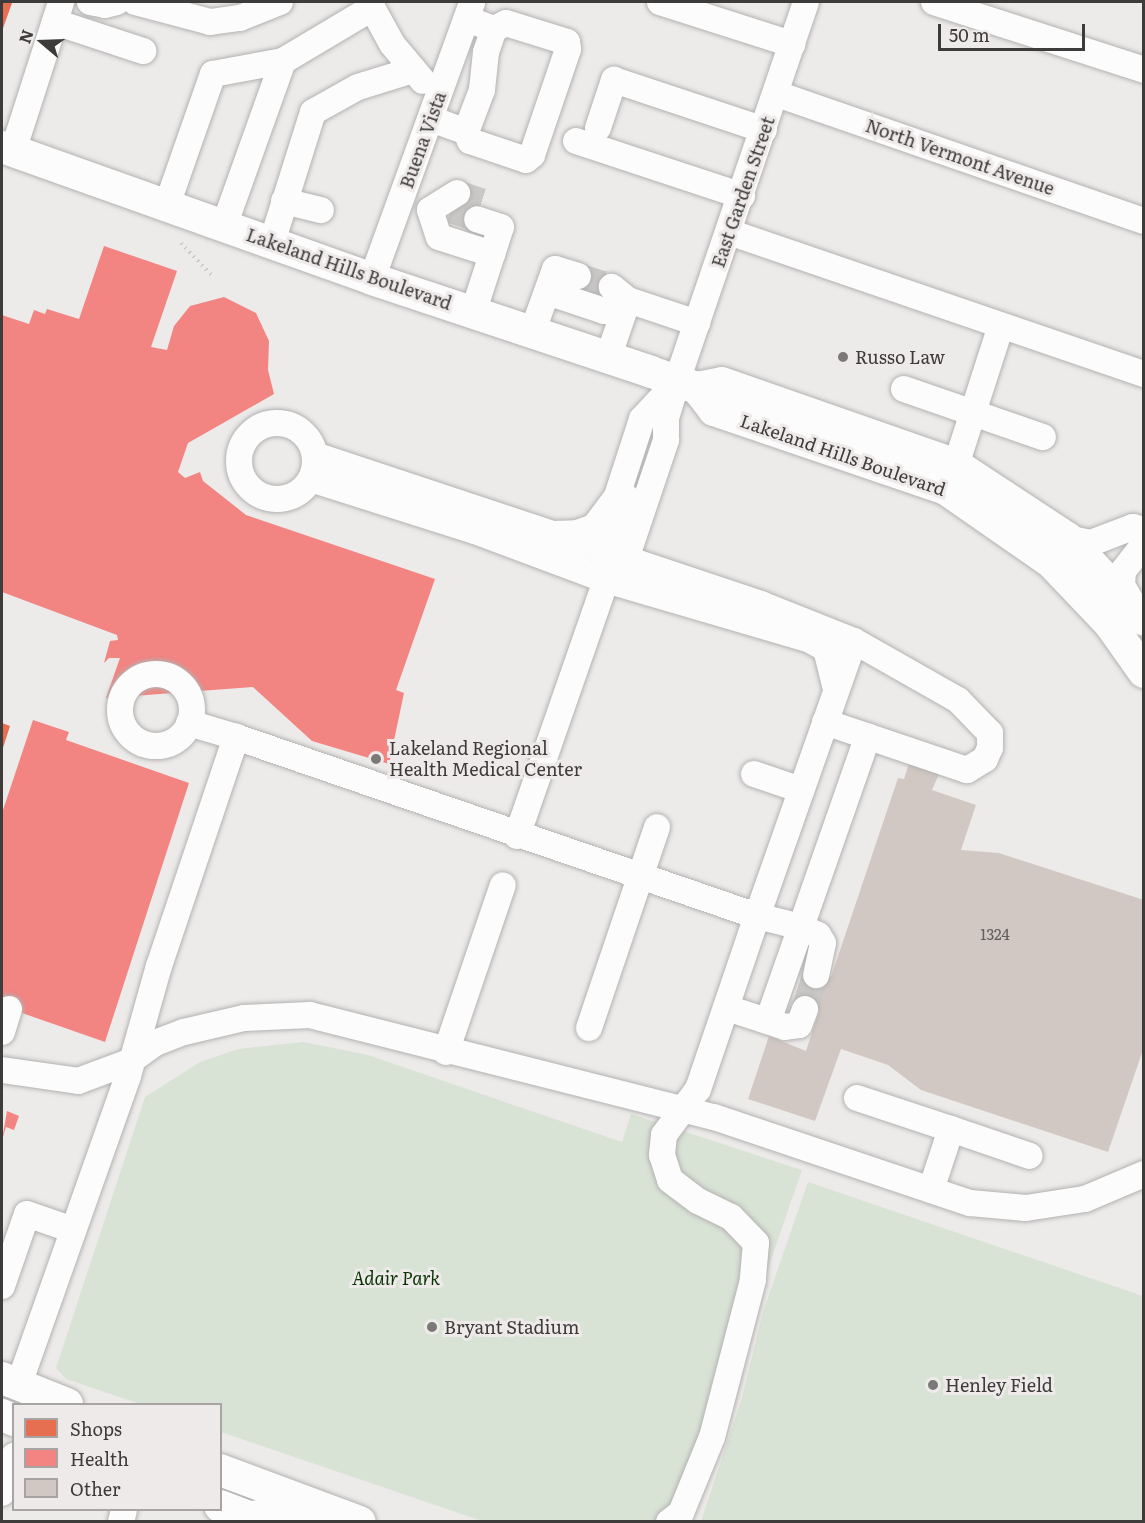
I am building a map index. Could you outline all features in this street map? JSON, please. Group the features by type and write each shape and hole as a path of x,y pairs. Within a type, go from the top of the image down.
{"main road":[{"name":"Lakeland Hills Boulevard","path":"7,149 372,279 687,385 722,383 956,465 1067,538 1139,613"},
{"name":"Lakeland Hills Boulevard","path":"687,385 714,410 946,489 1051,562 1110,624 1143,672"},
{"path":"10,1381 65,1403"},
{"path":"222,1471 360,1521"},
{"path":"222,1507 254,1520 327,1510"}],"street":[{"path":"90,2 105,5 117,2"},
{"path":"135,2 210,22 240,18 280,2"},
{"path":"660,2 792,44"},
{"name":"East Garden Street","path":"687,385 697,323 777,94 806,2"},
{"path":"934,2 1143,70"},
{"path":"167,205 213,74 283,61 370,5 392,44 413,70 434,110 466,132 470,141 526,160 532,155 568,49 567,42 506,23 494,29 486,52 482,90 466,132"},
{"path":"470,10 494,29"},
{"name":"Buena Vista","path":"372,279 470,10"},
{"path":"7,149 58,12 143,51"},
{"path":"224,226 283,61"},
{"path":"272,242 313,112 358,87 413,70"},
{"path":"598,128 614,80 764,130"},
{"name":"North Vermont Avenue","path":"777,94 1143,221"},
{"path":"576,141 742,196"},
{"path":"285,201 321,210"},
{"path":"399,207 446,204 439,237 492,254"},
{"path":"473,313 501,227 482,214"},
{"path":"729,232 1143,374"},
{"path":"532,333 555,268 578,276"},
{"path":"547,292 604,311 620,294"},
{"path":"620,294 697,323"},
{"path":"608,358 620,294"},
{"path":"956,465 1001,326"},
{"path":"552,534 594,528 617,496 642,419 687,385"},
{"path":"517,836 606,580 666,440 666,418 687,385"},
{"path":"904,389 1043,437"},
{"path":"616,556 635,477 652,423 651,413"},
{"path":"825,722 967,770 985,759 990,748 990,733 958,700 854,641 552,534 313,467 606,580 808,639 826,649 836,689"},
{"path":"1067,538 1091,543 1133,527 1143,530"},
{"path":"1139,613 1122,585 1123,571 1143,544"},
{"path":"669,1521 681,1513 712,1437 753,1280 756,1243 730,1217 698,1201 670,1180 662,1155 664,1135 698,1089 854,641"},
{"path":"189,723 236,737 639,878 758,916 801,927 819,935 823,942 816,975"},
{"path":"768,1021 868,736"},
{"path":"10,1381 73,1230 236,737"},
{"path":"754,774 801,790"},
{"path":"589,1028 657,827"},
{"path":"446,1052 503,885"},
{"path":"727,1008 785,1027 799,1025 805,1009"},
{"path":"2,1070 78,1081 129,1062 155,1043 184,1032 244,1018 310,1015 353,1024 446,1052 683,1109 970,1203 1026,1209 1085,1199 1143,1174"},
{"path":"857,1098 1030,1156"},
{"path":"931,1190 951,1129"},
{"path":"2,1286 27,1214 73,1230"},
{"path":"2,1493 12,1462"}],"path":[{"path":"181,243 213,277"}],"green space":[{"name":"Adair Park","path":"303,1042 368,1055 622,1142 631,1114 802,1170 754,1309 733,1395 690,1521 482,1521 222,1432 222,1403 137,1403 66,1379 56,1368 145,1097 200,1062 238,1049"},
{"name":"Henley Field","path":"808,1182 1143,1296 1143,1521 701,1521 742,1398 763,1312"}],"building: Shops":[{"path":"2,2 12,3 2,31"},
{"path":"2,723 10,726 2,751"}],"building: Health":[{"path":"104,246 177,271 151,347 167,350 174,326 190,306 224,297 256,313 269,341 268,370 274,394 188,443 178,472 185,478 200,472 203,481 246,515 435,579 396,690 404,693 389,764 312,741 253,687 106,698 120,658 109,658 104,663 110,641 118,640 117,635 2,592 2,315 29,324 34,310 45,314 47,309 79,319"},
{"path":"33,720 69,732 66,740 189,783 105,1042 2,1006 2,813"},
{"path":"7,1111 19,1116 14,1130 6,1127 2,1140"}],"building: Other":[{"path":"912,754 943,765 932,790 976,805 961,850 999,853 1144,900 1144,1047 1108,1152 921,1090 888,1065 841,1049 815,1121 748,1099 769,1036 806,1051 819,1011 793,1002 804,968 831,977 898,778 904,779"}],"tunnel":[{"path":"457,193 483,202"},
{"path":"451,210 477,219"},
{"path":"578,276 612,287"},
{"path":"805,1009 816,975"}],"place":[{"name":"Russo Law","path":"843,357"},
{"name":"Lakeland Regional Health Medical Center","path":"376,759"},
{"name":"Bryant Stadium","path":"432,1327"},
{"name":"Henley Field","path":"933,1385"}]}
